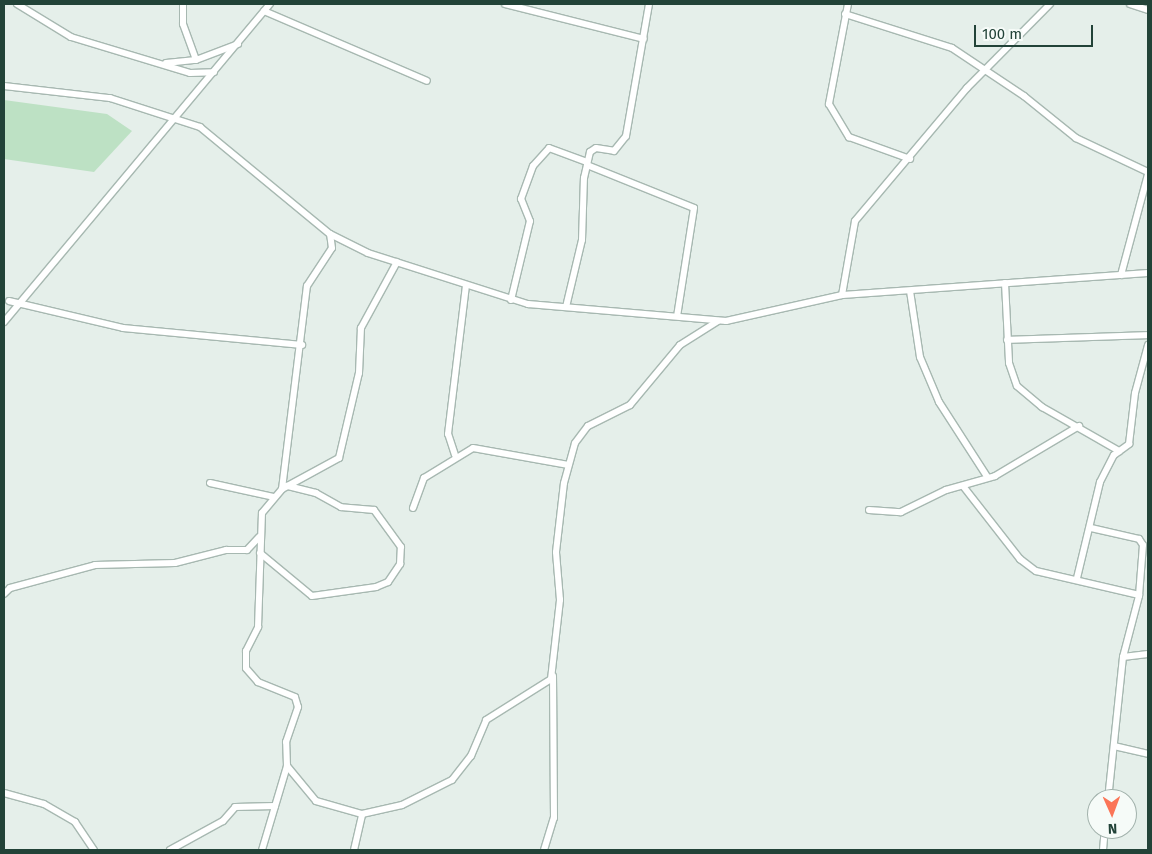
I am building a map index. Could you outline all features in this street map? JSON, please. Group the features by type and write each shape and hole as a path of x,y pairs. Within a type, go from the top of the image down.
{"street":[{"path":"17,4 71,37 163,63 190,73 214,72"},
{"path":"184,4 183,24 196,60"},
{"path":"4,322 172,118 239,44 270,4"},
{"path":"506,4 644,39"},
{"path":"566,307 582,240 587,164 592,148 614,151 626,136 649,4"},
{"path":"848,4 829,104 849,137 910,159"},
{"path":"842,295 855,221 986,72 1050,4"},
{"path":"1130,4 1148,10"},
{"path":"264,11 427,81"},
{"path":"845,14 952,48 1024,96 1076,138 1148,173 1121,275"},
{"path":"163,63 196,60 239,44"},
{"path":"4,86 110,98 172,118 217,137 330,234 397,262 511,300 718,321 842,295 1148,273"},
{"path":"511,300 530,221 521,199 533,166 549,148 694,208 677,316"},
{"path":"284,488 302,345 306,286 332,248 330,234"},
{"path":"262,850 287,766 286,742 297,701 258,682 246,668 246,651 258,627 262,512 284,488 338,458 359,373 361,328 397,262"},
{"path":"1005,283 1007,340 1017,386 1042,407 1079,426 1119,451"},
{"path":"455,455 448,434 466,286"},
{"path":"910,291 920,357 938,402 988,478"},
{"path":"9,300 123,328 302,345"},
{"path":"544,850 554,818 553,675 560,600 556,552 568,465 588,426 630,405 680,345 718,321"},
{"path":"1007,340 1148,335"},
{"path":"1077,578 1091,528 1100,482 1119,451 1130,444 1135,393 1148,345"},
{"path":"869,510 901,512 963,486 988,478 1021,464 1079,426"},
{"path":"413,508 421,481 455,455 480,446 568,465"},
{"path":"210,483 274,497"},
{"path":"963,486 1020,559 1043,575 1077,578 1140,594"},
{"path":"260,553 312,596 376,587 388,582 400,564 401,547 374,510 341,507 316,493 284,488"},
{"path":"1091,528 1142,540 1145,563 1140,594 1123,657 1109,789"},
{"path":"4,594 10,588 95,566 175,564 226,550 247,550 260,537"},
{"path":"1123,657 1148,654"},
{"path":"287,766 310,797 362,814 402,805 442,787 471,756 486,720 553,675"},
{"path":"1114,746 1148,754"},
{"path":"4,793 44,804 75,822 94,850"},
{"path":"170,850 223,821 235,807 275,806"},
{"path":"354,850 362,814"}],"green space":[{"path":"4,100 107,114 132,131 94,172 4,159"}]}
